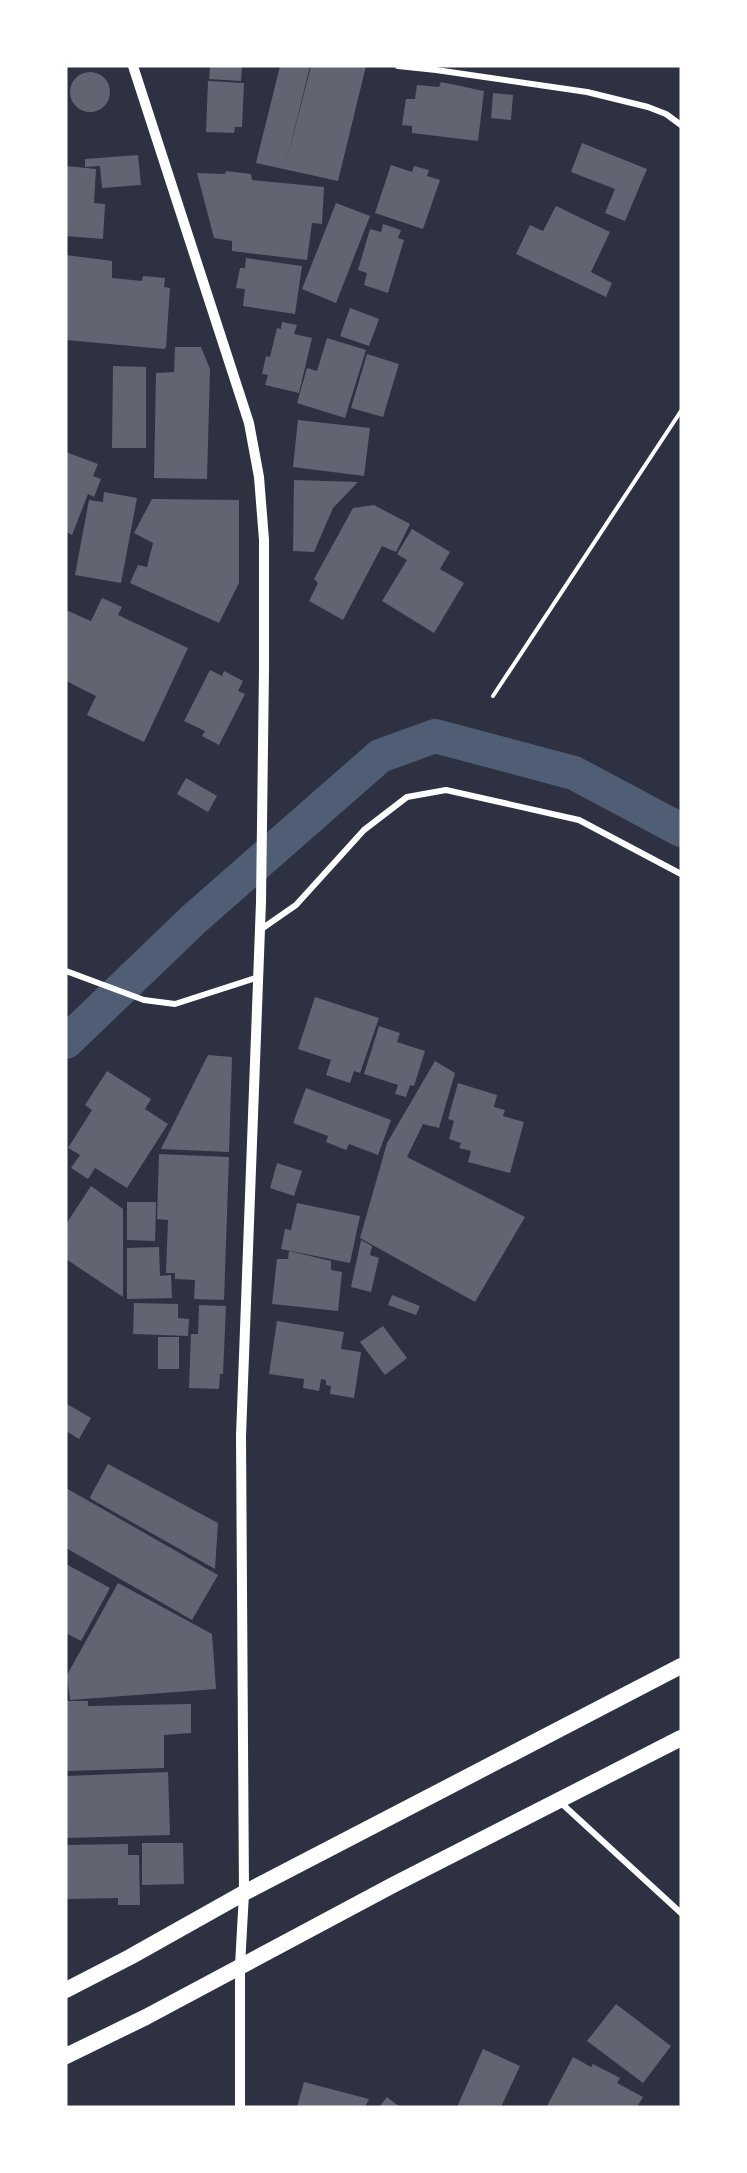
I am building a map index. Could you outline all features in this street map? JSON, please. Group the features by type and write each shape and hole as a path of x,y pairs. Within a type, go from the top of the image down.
{"highway":[{"path":"66,1990 244,1893 681,1666"},
{"path":"66,2056 146,2017 681,1738"}],"street":[{"path":"134,66 249,423 259,477 264,540 261,902 241,1436 244,1893 240,1966 240,2107"},
{"path":"398,66 587,92 648,107 666,114 681,125"},
{"path":"260,930 296,905 364,830 406,797 446,790 579,820 681,874"},
{"path":"66,971 144,1000 175,1004 259,977"},
{"path":"558,1801 681,1913"}],"path":[{"path":"493,696 681,411"}],"building":[{"path":"210,66 242,66 241,81 209,79"},
{"path":"280,66 310,66 285,167 311,66 366,66 338,181 256,163"},
{"path":"90,72 104,78 110,92 104,106 90,112 76,106 70,92 76,78"},
{"path":"208,81 244,83 242,127 235,127 234,133 206,132"},
{"path":"441,82 484,91 478,141 412,133 412,126 402,125 406,99 415,99 417,85 439,87"},
{"path":"493,93 513,95 511,120 491,118"},
{"path":"582,143 647,169 625,221 605,213 615,189 571,172"},
{"path":"138,155 141,185 102,188 100,166 85,167 85,159"},
{"path":"391,165 412,172 414,166 429,170 427,176 440,180 423,229 375,213"},
{"path":"66,166 96,169 94,203 105,204 103,239 66,236"},
{"path":"226,171 251,174 252,180 324,187 322,224 312,223 307,260 232,251 232,241 214,238 197,173 225,174"},
{"path":"336,203 370,216 336,303 302,289"},
{"path":"556,206 610,232 591,272 612,283 606,297 516,254 530,225 543,231"},
{"path":"383,224 401,230 398,238 404,240 388,293 364,285 367,273 358,270 370,229 381,232"},
{"path":"66,255 112,261 112,278 142,281 143,276 165,278 164,287 170,288 166,347 164,349 66,340"},
{"path":"246,258 302,266 295,314 243,306 245,289 236,288 240,268 245,268"},
{"path":"350,308 379,319 369,346 340,336"},
{"path":"282,322 297,325 294,334 312,338 299,393 265,385 268,375 262,374 266,356 270,357 277,328 281,329"},
{"path":"327,338 366,350 345,418 297,403 307,368 317,371"},
{"path":"175,347 201,347 210,369 207,479 154,478 156,373 174,372"},
{"path":"367,354 399,364 383,417 351,408"},
{"path":"113,366 146,367 146,448 112,448"},
{"path":"298,420 370,428 364,476 293,467"},
{"path":"66,452 98,464 93,476 101,479 94,497 88,494 72,535 66,532"},
{"path":"294,480 358,482 333,508 314,552 293,551"},
{"path":"104,492 137,498 121,583 75,575 89,500 103,502"},
{"path":"152,499 239,500 239,583 219,623 130,583 138,565 147,567 153,543 134,533"},
{"path":"374,505 410,524 396,552 382,546 343,620 309,601 318,583 314,579 353,508"},
{"path":"412,529 450,552 440,569 464,583 434,633 382,601 407,560 397,554"},
{"path":"102,598 122,607 118,615 188,648 144,742 87,715 96,696 66,681 66,610 91,621"},
{"path":"210,670 222,676 224,671 243,681 238,691 245,694 219,745 202,736 205,731 184,721"},
{"path":"186,778 217,796 208,812 177,794"},
{"path":"315,997 379,1018 360,1073 354,1071 350,1083 326,1075 331,1060 298,1049"},
{"path":"379,1026 400,1033 397,1042 425,1051 414,1086 410,1085 406,1097 395,1094 398,1085 364,1074"},
{"path":"208,1055 232,1057 229,1152 161,1149"},
{"path":"435,1061 455,1073 439,1128 423,1124 407,1157 525,1217 475,1302 360,1238 387,1143"},
{"path":"107,1071 151,1099 145,1109 168,1124 127,1188 95,1168 88,1179 71,1168 80,1155 68,1148 92,1110 85,1105"},
{"path":"458,1083 497,1095 494,1107 505,1110 503,1116 524,1122 510,1173 468,1162 471,1151 459,1148 461,1143 449,1139 454,1121 448,1119"},
{"path":"306,1088 391,1120 378,1155 349,1144 346,1150 326,1142 328,1136 293,1123"},
{"path":"159,1154 229,1157 224,1300 194,1299 195,1280 175,1279 175,1273 166,1273 168,1220 157,1219"},
{"path":"277,1163 302,1171 294,1196 270,1188"},
{"path":"91,1186 123,1209 123,1297 66,1259 66,1224"},
{"path":"127,1202 156,1202 155,1241 127,1240"},
{"path":"297,1203 360,1216 350,1263 281,1249 285,1229 291,1230"},
{"path":"361,1240 372,1246 370,1255 379,1258 371,1292 351,1287"},
{"path":"159,1247 160,1276 171,1275 172,1298 127,1299 127,1248"},
{"path":"289,1251 331,1261 331,1270 342,1272 338,1311 272,1304 277,1259 288,1259"},
{"path":"392,1295 420,1306 416,1315 388,1305"},
{"path":"134,1303 178,1304 178,1318 189,1319 188,1336 133,1334"},
{"path":"199,1305 226,1306 223,1374 220,1374 219,1389 189,1388 191,1334 198,1334"},
{"path":"277,1321 344,1332 341,1349 361,1352 354,1398 330,1394 331,1386 326,1385 326,1380 321,1379 319,1391 303,1388 304,1379 269,1374"},
{"path":"383,1326 407,1358 385,1375 360,1342"},
{"path":"158,1337 179,1337 179,1369 158,1369"},
{"path":"67,1404 91,1418 79,1439 66,1431"},
{"path":"108,1464 218,1523 215,1569 91,1499"},
{"path":"66,1488 218,1575 192,1620 66,1548"},
{"path":"66,1564 110,1588 81,1641 66,1633"},
{"path":"118,1583 212,1634 216,1689 70,1700 67,1675"},
{"path":"66,1701 88,1701 88,1706 191,1704 191,1733 164,1735 164,1768 66,1771"},
{"path":"168,1772 170,1835 66,1838 66,1776"},
{"path":"142,1843 183,1843 184,1884 142,1885"},
{"path":"128,1844 128,1855 139,1855 140,1905 118,1905 118,1898 66,1899 66,1845"},
{"path":"616,2004 671,2046 643,2083 587,2041"},
{"path":"483,2049 520,2066 501,2107 457,2107"},
{"path":"573,2057 620,2078 617,2083 643,2097 637,2107 547,2106"},
{"path":"304,2082 369,2099 365,2107 297,2107"},
{"path":"387,2097 400,2107 379,2107"}],"waterway":[{"path":"66,1042 194,919 380,756 435,736 574,773 681,830"}]}
